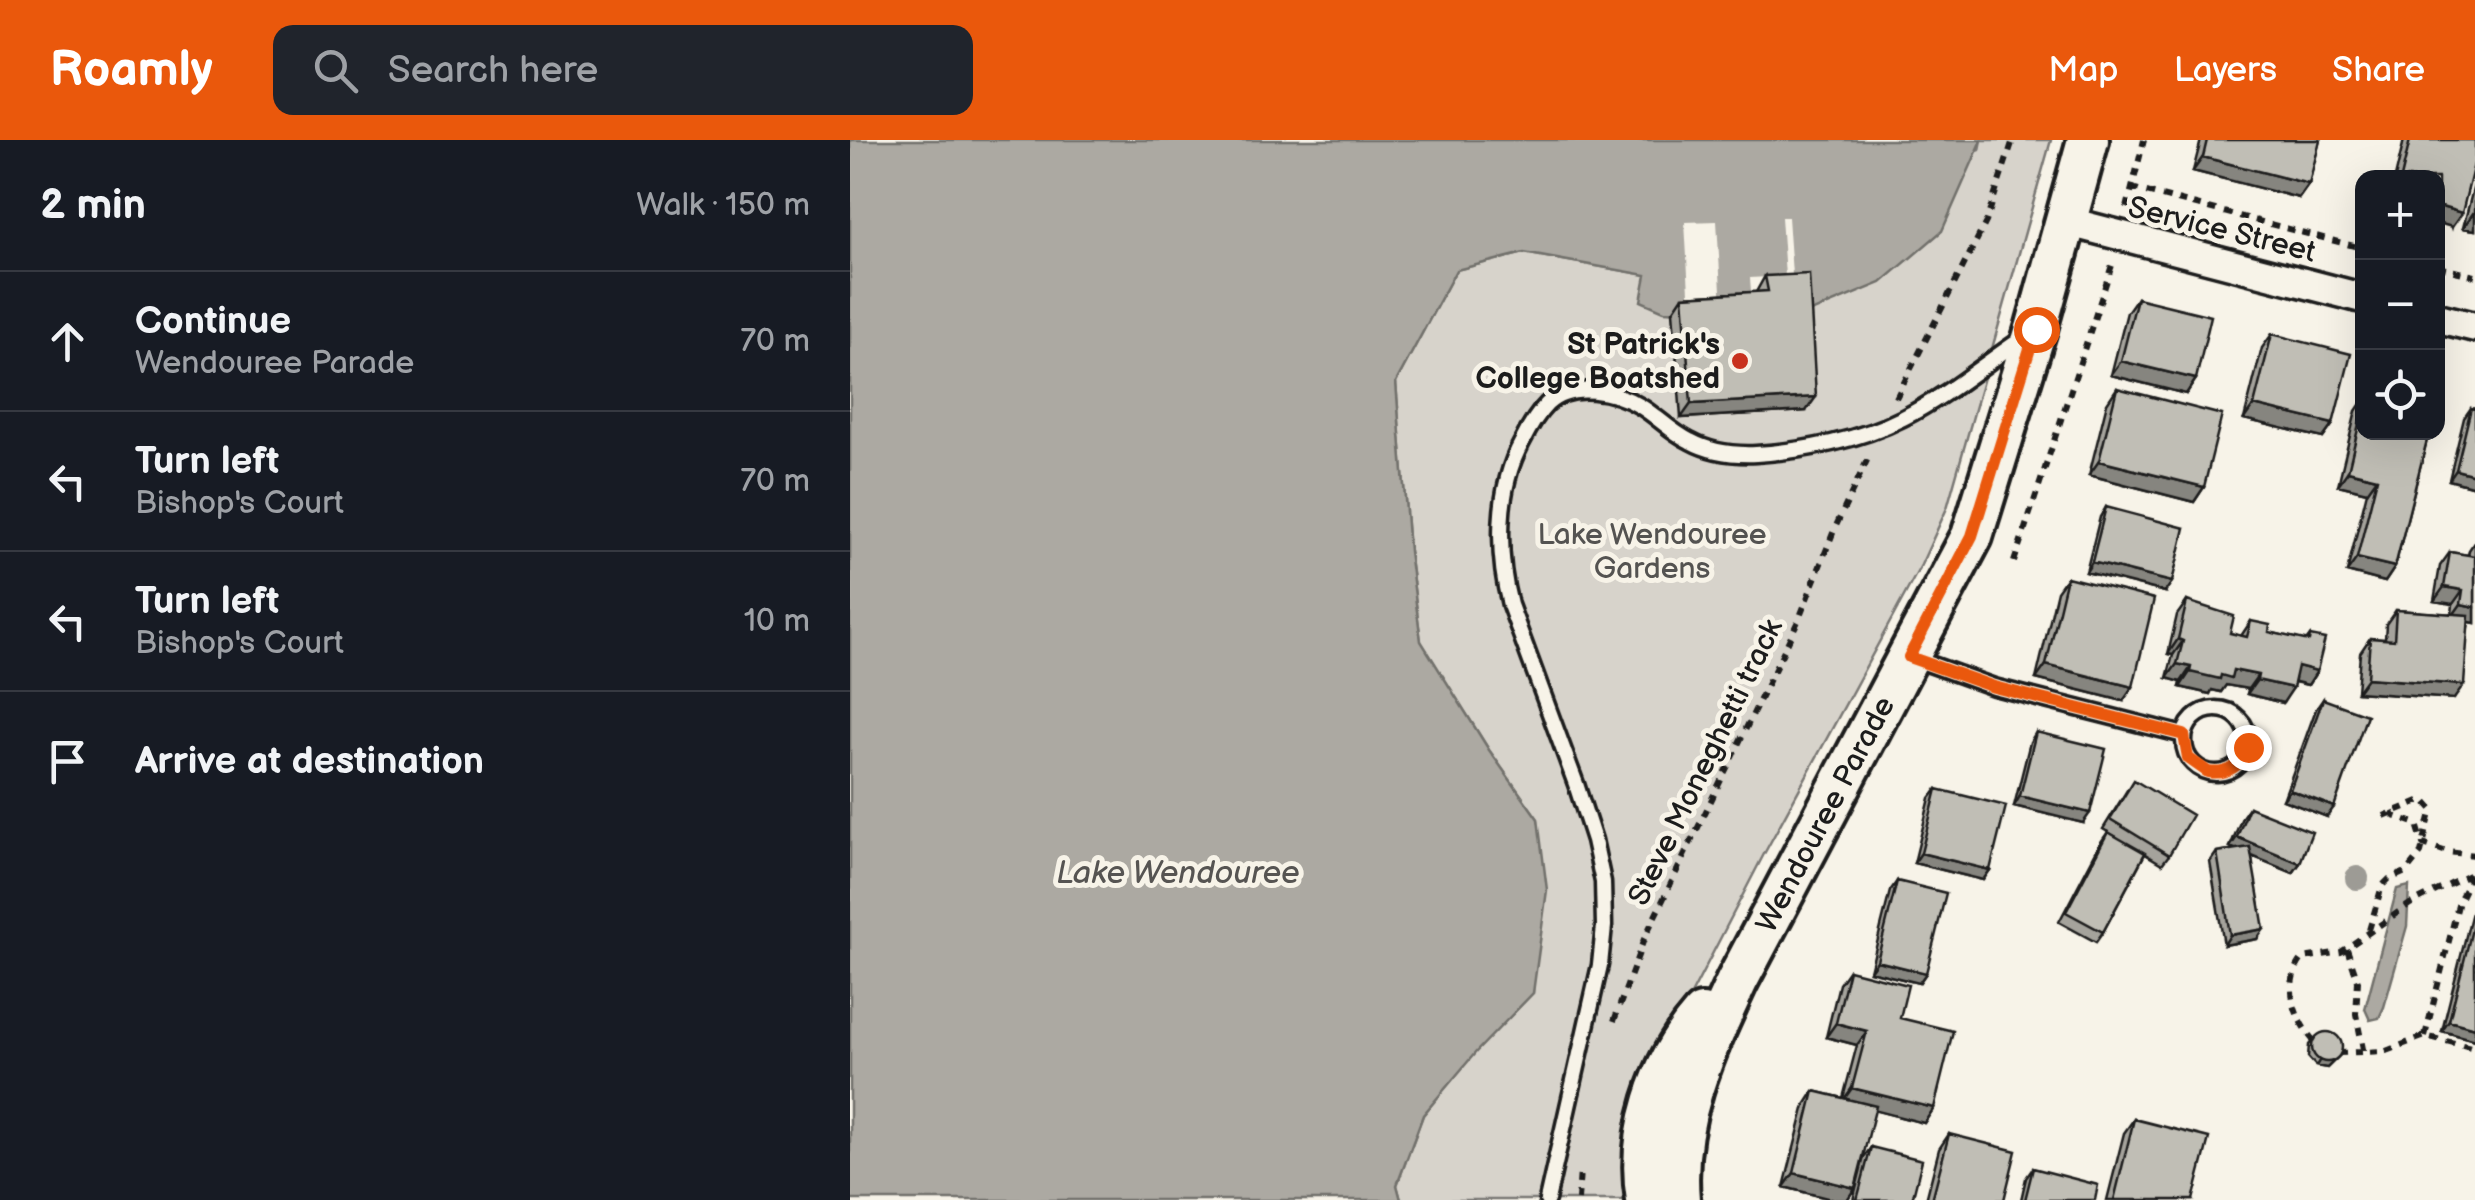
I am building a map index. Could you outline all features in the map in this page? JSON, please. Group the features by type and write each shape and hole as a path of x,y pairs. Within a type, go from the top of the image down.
{"street":[{"name":"Wendouree Parade","path":"1679,1200 1678,1168 1686,1108 1704,1053 1972,536 2036,329 2088,140"},
{"name":"Service Street","path":"2065,221 2355,296"},
{"path":"2445,320 2475,327"},
{"name":"Wendouree Parade","path":"1646,1200 1646,1136 1662,1082 1688,1032 1738,981"}],"lane":[{"path":"1547,1200 1600,965 1604,905 1594,840 1510,606 1502,570 1504,515 1512,465 1520,444 1548,403 1593,390 1632,401 1682,436 1722,452 1776,452 1819,444 1883,427 1927,404 2036,329"},
{"path":"1909,657 1994,687 2184,735"},
{"path":"2210,709 2224,710 2245,726 2248,747 2232,769 2208,772 2188,758 2184,735 2197,714 2210,709"}],"path":[{"name":"Steve Moneghetti track","path":"1610,1036 1644,939 1800,619 1835,528 1916,353 1986,222 2013,140"},
{"path":"2014,562 2121,237 2144,140"},
{"path":"2131,188 2355,246"},
{"path":"2445,269 2475,276"},
{"path":"2372,928 2373,909 2382,886 2412,866 2432,815 2430,804 2419,801 2384,816"},
{"path":"2392,812 2417,824 2423,844"},
{"path":"2423,844 2475,856"},
{"path":"2314,1041 2304,1031 2294,1004 2294,974 2303,958 2347,948 2410,904 2472,872"},
{"path":"2425,1036 2458,901 2472,872"},
{"path":"2368,900 2373,909"},
{"path":"2347,948 2358,981 2356,1014 2364,1054"},
{"path":"2446,1040 2451,1023"},
{"path":"2338,1054 2386,1050 2425,1036 2475,1048"},
{"path":"1578,1200 1581,1166"}],"green space":[{"name":"Lake Wendouree Gardens","path":"1982,140 2051,140 1947,508 1921,565 1662,1051 1633,1200 1401,1200 1397,1185 1423,1115 1475,1052 1533,993 1538,819 1421,642 1409,551 1396,382 1456,270 1524,253 1647,275 1980,150"}],"water":[{"name":"Lake Wendouree","path":"850,140 1982,140 1942,231 1881,283 1806,314 1664,311 1641,301 1646,275 1524,253 1456,270 1396,382 1409,551 1421,641 1489,750 1538,819 1547,890 1533,993 1423,1115 1397,1185 1401,1200 850,1200"},
{"path":"2409,886 2407,926 2384,1007 2379,1018 2370,1020 2365,1009 2397,889"}],"pier":[{"path":"1781,217 1788,217 1793,289 1751,291 1750,278 1785,276"},
{"path":"1717,221 1722,308 1690,310 1685,222"}],"building":[{"path":"2207,140 2320,140 2309,184 2203,157"},
{"path":"2410,140 2475,140 2475,160 2462,213 2445,208 2445,170 2403,170"},
{"name":"St Patrick's College Boatshed","path":"1809,274 1816,397 1691,404 1683,296 1768,291 1765,276"},
{"path":"2137,298 2211,316 2196,379 2121,361"},
{"path":"2272,334 2351,354 2333,424 2254,405"},
{"path":"2117,388 2222,415 2204,487 2099,461"},
{"path":"2471,408 2475,409 2475,475 2456,470"},
{"path":"2355,440 2427,440 2395,567 2357,558 2377,478 2348,471"},
{"path":"2106,507 2185,528 2172,582 2092,562"},
{"path":"2450,552 2475,556 2475,607 2461,604 2463,590 2444,587"},
{"path":"2067,577 2154,599 2133,687 2046,665"},
{"path":"2187,601 2234,616 2230,633 2247,637 2251,621 2270,625 2269,632 2309,641 2310,636 2325,639 2317,671 2298,666 2293,688 2233,670 2231,678 2221,675 2220,679 2190,672 2191,667 2177,664"},
{"path":"2396,610 2469,615 2464,685 2367,678 2370,638 2394,640"},
{"path":"2323,699 2367,715 2334,807 2290,790"},
{"path":"2036,732 2106,749 2090,813 2020,796"},
{"path":"2134,780 2192,815 2169,855 2110,819"},
{"path":"1937,789 2006,806 1990,870 1921,853"},
{"path":"2249,807 2312,832 2300,863 2237,837"},
{"path":"2108,832 2145,853 2103,932 2066,912"},
{"path":"2250,847 2264,929 2230,935 2217,852"},
{"path":"1897,881 1946,893 1926,973 1877,961"},
{"path":"2475,917 2475,1028 2449,1021"},
{"path":"1849,970 1908,985 1900,1018 1953,1031 1934,1108 1852,1088 1867,1031 1836,1023"},
{"path":"2327,1032 2338,1036 2342,1047 2338,1058 2327,1062 2316,1058 2312,1047 2316,1036"},
{"path":"1814,1091 1876,1106 1855,1188 1794,1173"},
{"path":"2134,1119 2209,1138 2193,1200 2114,1200"},
{"path":"1949,1134 2016,1151 2004,1200 1932,1200"},
{"path":"1871,1147 1922,1160 1912,1200 1857,1200"},
{"path":"2033,1168 2098,1185 2095,1200 2025,1200"}],"place":[{"name":"St Patrick's College Boatshed","path":"1740,361"}],"route":[{"path":"2036,329 1972,536 1909,657 1994,687 2184,735 2188,758 2197,768 2208,772 2232,769 2248,747"}]}
